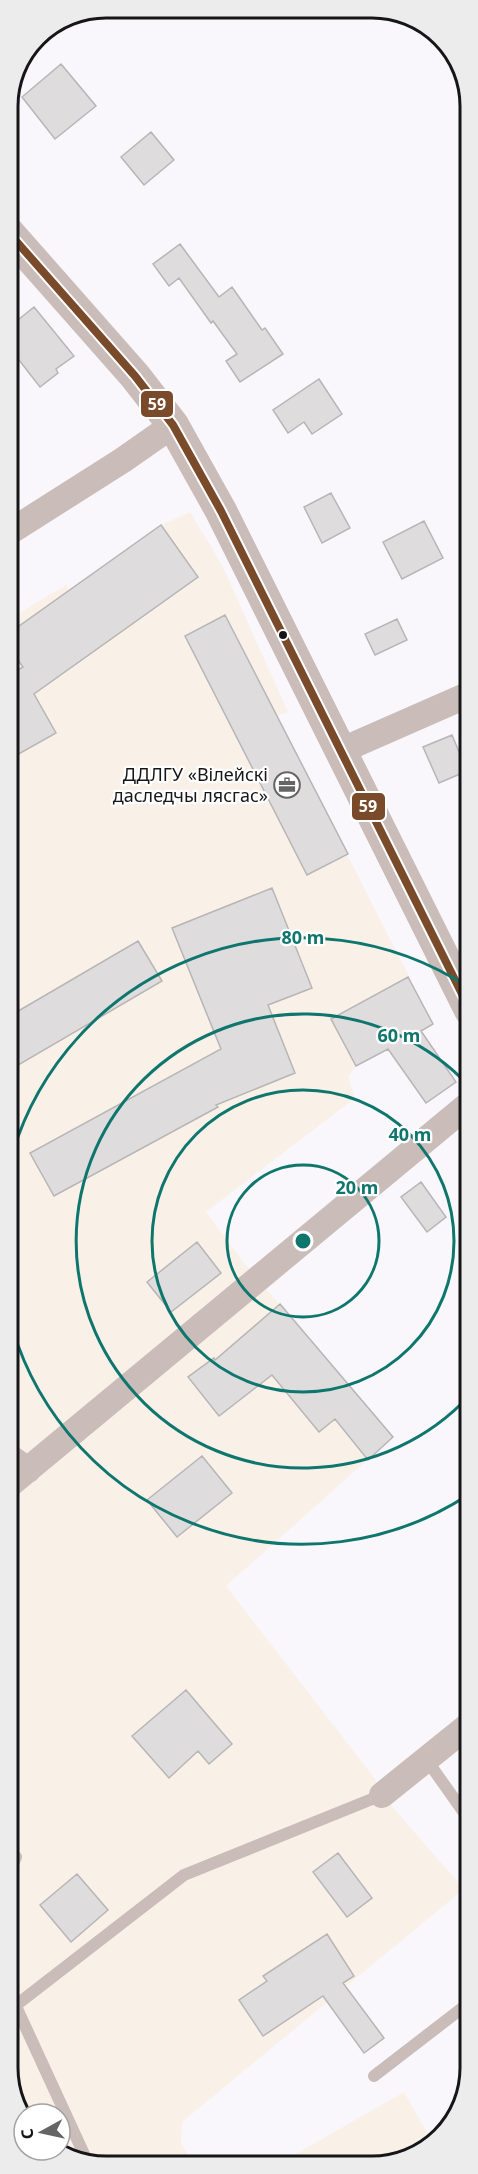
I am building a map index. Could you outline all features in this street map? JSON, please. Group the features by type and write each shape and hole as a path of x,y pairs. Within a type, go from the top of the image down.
{"street":[{"path":"18,243 135,376 173,425 221,511 460,990"},
{"path":"18,527 123,460 173,425"},
{"path":"340,751 460,698"},
{"path":"18,1463 460,1111"},
{"path":"382,1795 460,1732"}],"lane":[{"path":"426,1759 460,1807"},
{"path":"18,2004 184,1875 382,1795"},
{"path":"374,2076 460,2009"},
{"path":"18,2012 84,2153"}],"shaded area":[{"path":"190,512 222,565 288,712 277,716 433,1024 356,1066 348,1077 355,1098 206,1212 243,1262 393,1437 226,1586 375,1779 382,1795 460,1884 460,1892 182,2122 181,2143 189,2156 106,2156 72,2148 72,2102 25,2102 18,2068 18,614 66,585 69,590 161,525"},
{"path":"404,2092 428,2135 416,2144 383,2155 293,2156"}],"building":[{"path":"61,64 96,106 55,139 22,97"},
{"path":"151,132 174,160 144,185 121,157"},
{"path":"180,244 219,297 232,287 262,330 265,328 283,354 240,382 226,361 237,354 213,321 211,323 179,278 169,286 153,264"},
{"path":"34,307 74,356 56,369 58,373 40,387 18,359 18,320"},
{"path":"319,379 342,414 312,434 304,422 288,433 273,410"},
{"path":"331,493 350,528 322,543 304,507"},
{"path":"424,521 443,558 402,579 383,542"},
{"path":"161,525 198,577 34,694 56,733 18,754 18,670 23,667 18,660 18,627"},
{"name":"ДДЛГУ «Вілейскі даследчы лясгас»","path":"225,615 348,854 307,875 185,636"},
{"path":"397,619 407,640 375,655 365,634"},
{"path":"452,735 460,754 460,774 439,783 423,747"},
{"path":"272,888 312,988 268,1005 295,1073 216,1105 218,1107 54,1196 30,1153 221,1049 172,928"},
{"path":"138,941 162,981 18,1065 18,1011"},
{"path":"408,977 433,1024 421,1031 456,1082 426,1103 388,1049 356,1066 331,1019"},
{"path":"421,1182 446,1217 427,1232 401,1197"},
{"path":"197,1242 221,1273 171,1312 147,1282"},
{"path":"280,1304 393,1437 368,1460 335,1419 319,1432 272,1375 219,1416 188,1377 214,1358 215,1360"},
{"path":"202,1456 232,1493 177,1537 147,1500"},
{"path":"186,1690 232,1744 209,1764 198,1751 169,1778 132,1736"},
{"path":"338,1853 372,1898 347,1917 313,1872"},
{"path":"77,1874 108,1910 71,1942 40,1905"},
{"path":"327,1934 354,1976 343,1983 384,2038 364,2053 323,1996 263,2036 239,2000 267,1981 263,1976"}],"transit line":[{"name":"59","path":"18,243 135,376 173,425 221,511 460,990"}],"place":[{"name":"ДДЛГУ «Вілейскі даследчы лясгас»","path":"287,785"}]}
